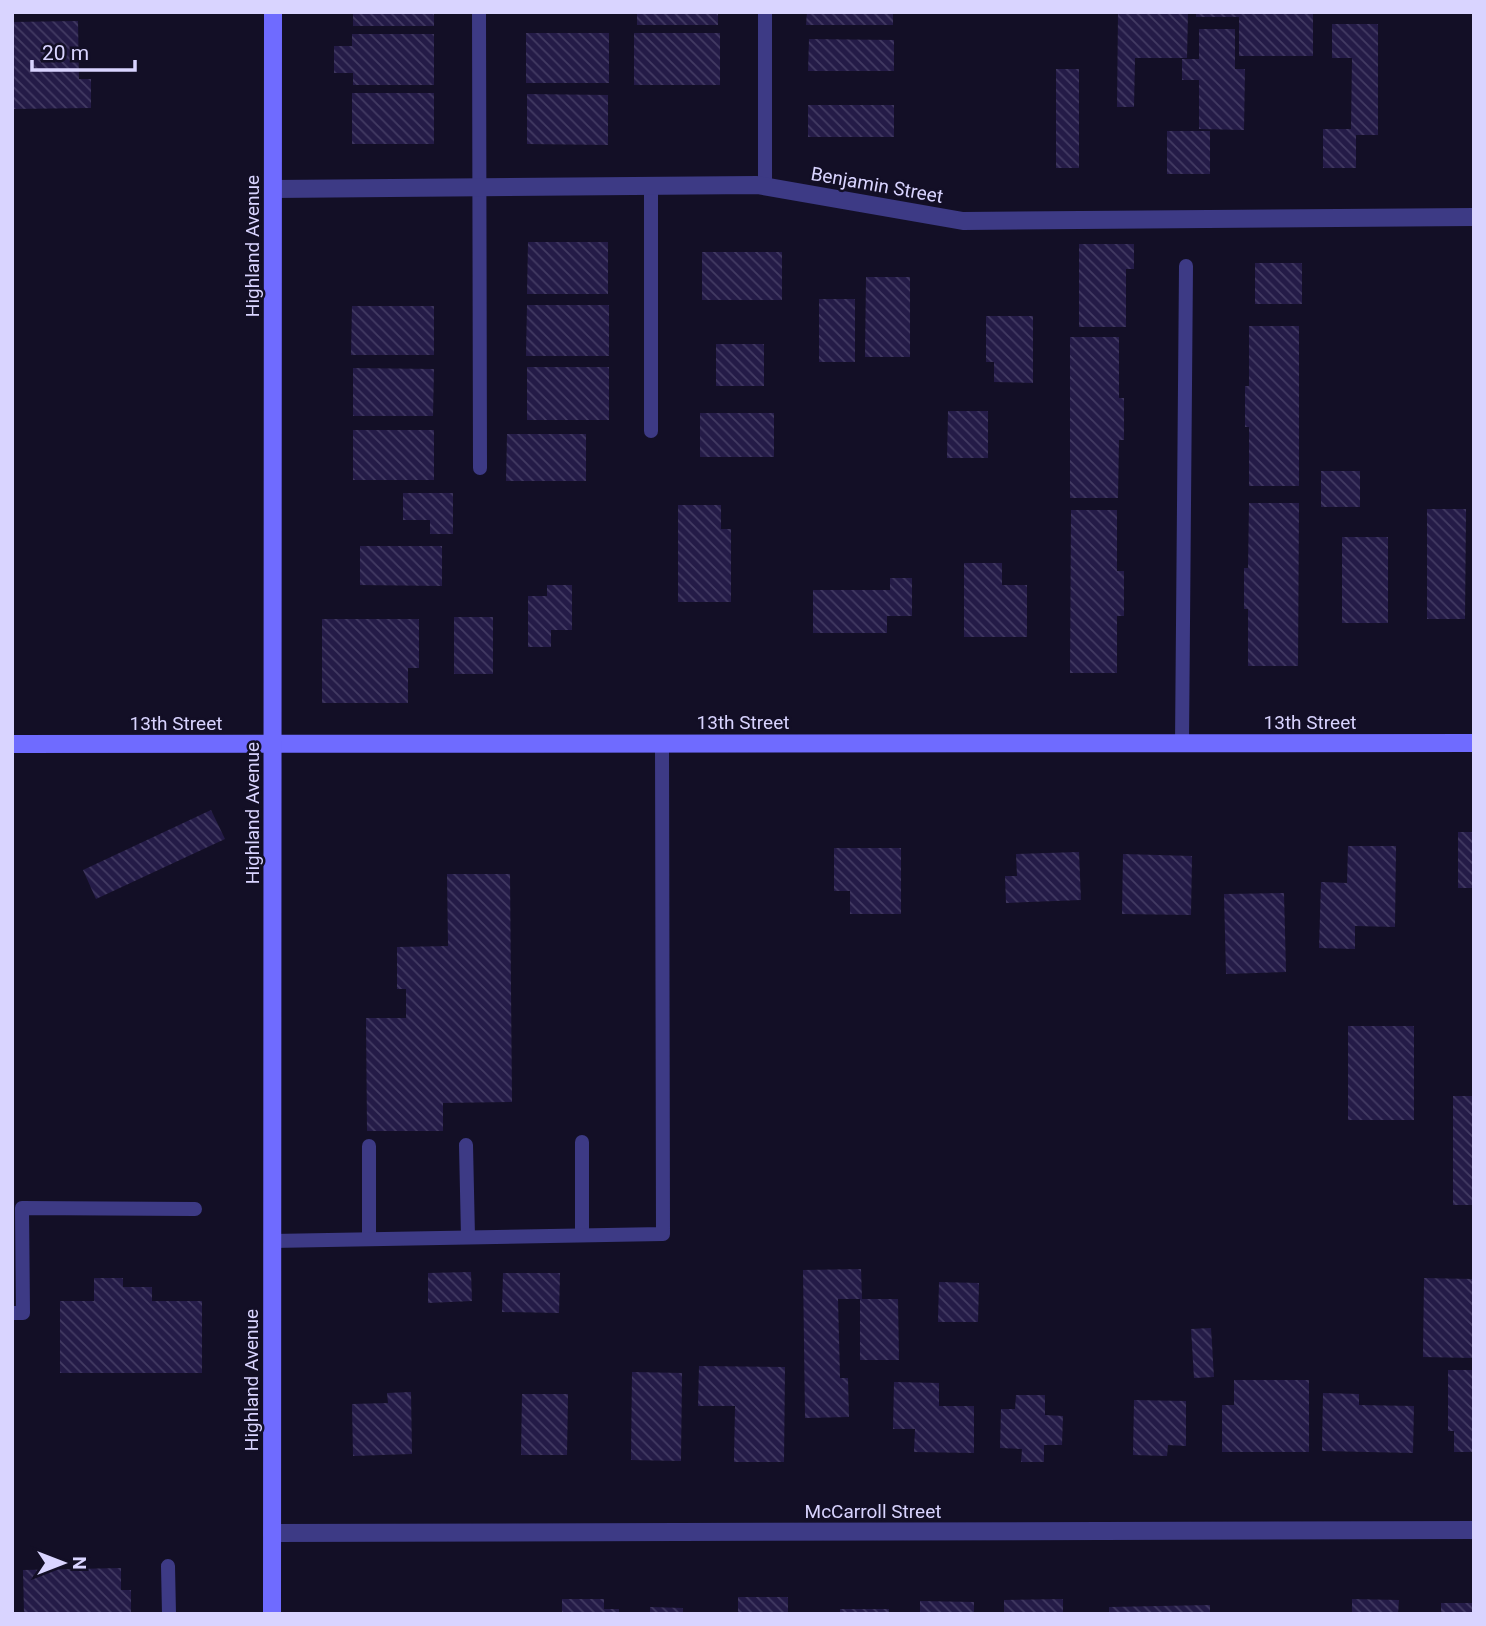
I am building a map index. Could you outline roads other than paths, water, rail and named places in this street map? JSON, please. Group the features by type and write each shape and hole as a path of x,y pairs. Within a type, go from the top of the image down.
{"main road":[{"name":"Highland Avenue","path":"272,1614 273,12"},
{"name":"13th Street","path":"12,744 1474,743"}],"street":[{"name":"Benjamin Street","path":"273,189 765,186 963,221 1474,217"},
{"name":"McCarroll Street","path":"272,1534 1474,1530"}],"lane":[{"path":"479,12 480,468"},
{"path":"765,12 765,186"},
{"path":"651,186 651,431"},
{"path":"1182,743 1186,266"},
{"path":"272,1241 663,1234 662,743"},
{"path":"582,1142 582,1236"},
{"path":"466,1145 468,1237"},
{"path":"369,1146 369,1239"},
{"path":"12,1313 23,1312 22,1208 195,1209"},
{"path":"168,1566 169,1614"}]}
